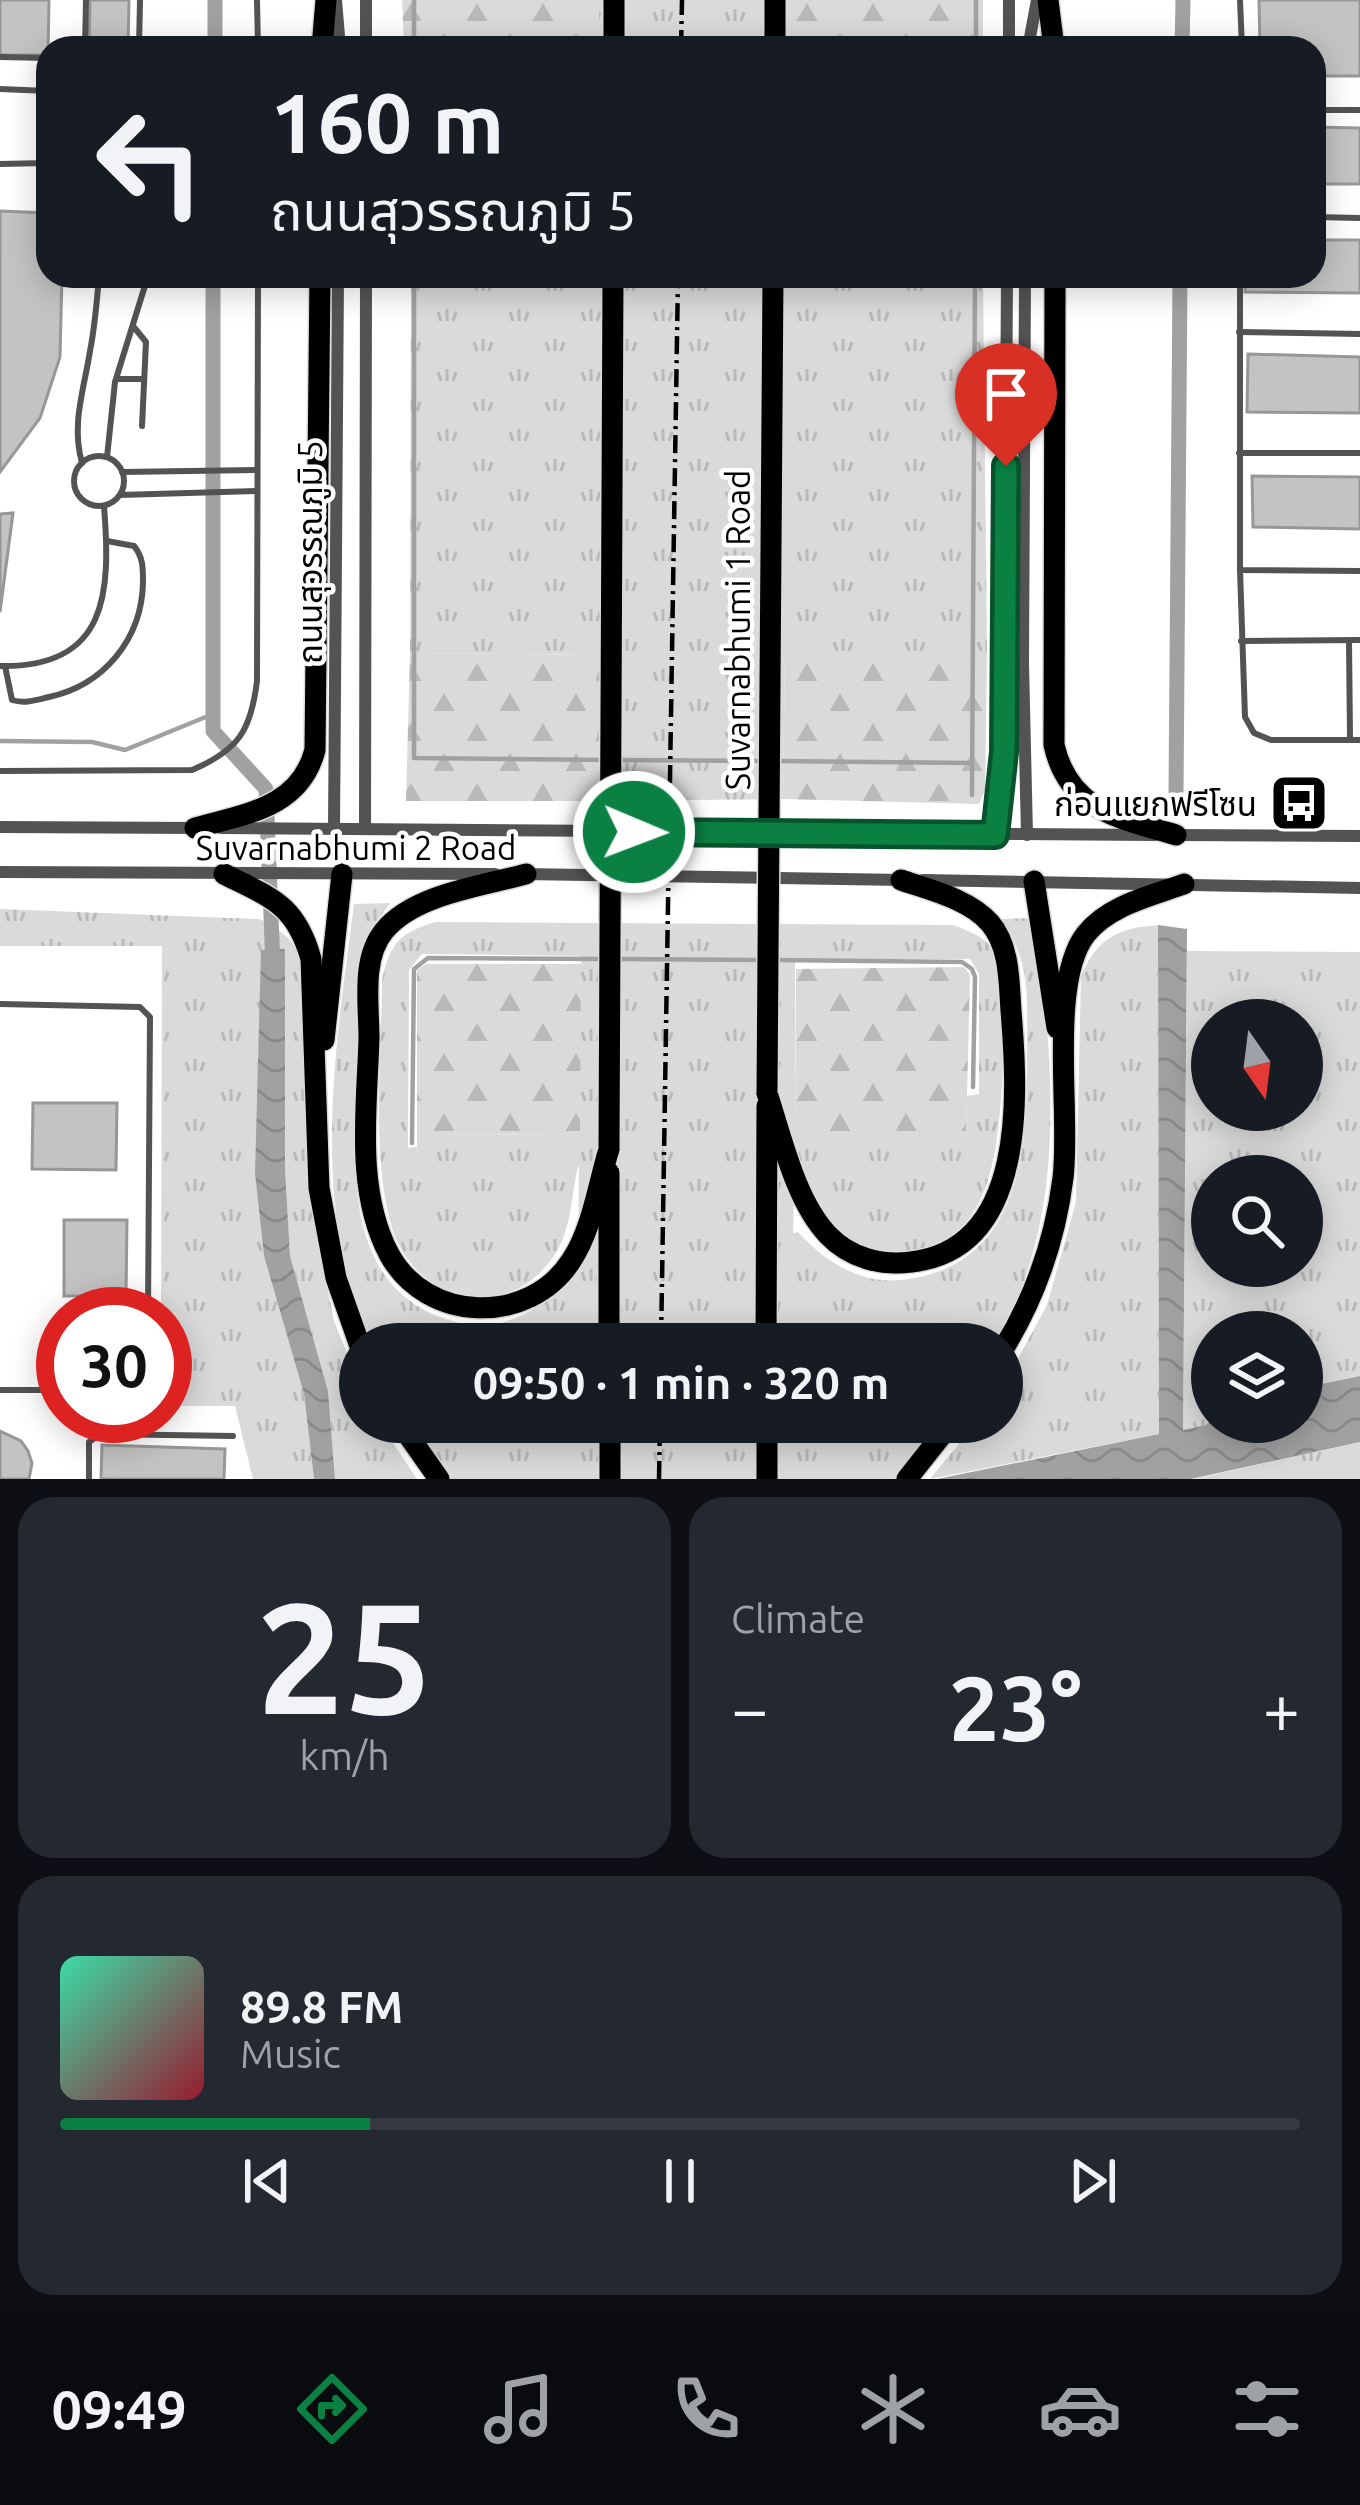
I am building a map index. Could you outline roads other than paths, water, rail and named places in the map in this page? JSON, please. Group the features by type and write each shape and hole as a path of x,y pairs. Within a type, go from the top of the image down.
{"highway":[{"path":"323,36 326,0"},
{"path":"614,0 614,36"},
{"path":"775,0 775,36"},
{"path":"1048,0 1052,36"},
{"path":"195,828 283,800 305,779 311,764 316,729 320,288"},
{"path":"609,1323 613,288"},
{"name":"Suvarnabhumi 1 Road","path":"766,1323 773,288"},
{"path":"1055,288 1054,718 1058,762 1082,799 1124,820 1176,835"},
{"path":"224,874 283,905 302,927 311,959 319,1188 327,1240 353,1323"},
{"path":"316,1118 342,874"},
{"path":"526,874 410,911 387,927 370,963 369,1187 389,1255 430,1297 457,1307 517,1303 544,1291 570,1264 583,1239 609,1149"},
{"path":"767,1093 799,1181 827,1234 853,1254 890,1265 924,1261 953,1248 981,1225 998,1194 1007,1162 1016,1081 1007,964 991,924 953,898 901,880"},
{"path":"1034,881 1063,1065"},
{"path":"1020,1323 1051,1243 1063,1177 1063,1065 1070,965 1077,946 1103,918 1184,884"},
{"path":"414,1443 439,1479"},
{"path":"610,1443 610,1479"},
{"path":"766,1443 767,1479"},
{"path":"907,1479 935,1443"}],"street":[{"path":"336,0 339,36"},
{"path":"366,0 366,36"},
{"path":"1009,0 1009,36"},
{"path":"1030,36 1036,0"},
{"name":"ถนนสุวรรณภูมิ 5","path":"334,830 338,288"},
{"name":"ถนนสุวรรณภูมิ 5","path":"365,829 366,288"},
{"path":"995,835 1004,752 1007,288"},
{"path":"1025,288 1027,835"},
{"name":"Suvarnabhumi 2 Road","path":"0,827 1360,836"},
{"name":"Suvarnabhumi 2 Road","path":"0,872 526,874 1360,888"}],"lane":[{"path":"85,36 86,0"},
{"path":"140,0 140,36"},
{"path":"256,0 258,36"},
{"path":"1240,0 1241,36"},
{"path":"0,57 36,58"},
{"path":"0,89 36,90"},
{"path":"1326,110 1360,110"},
{"path":"0,164 36,163"},
{"path":"1326,217 1360,218"},
{"path":"82,463 77,418 99,288"},
{"path":"107,458 117,379 145,288"},
{"path":"0,771 192,770 218,759 238,742 253,714 257,681 258,288"},
{"path":"1240,288 1245,717 1254,733 1271,740 1360,740"},
{"path":"134,326 146,342 142,426"},
{"path":"1239,332 1360,334"},
{"path":"117,379 145,379"},
{"path":"1239,454 1360,453"},
{"path":"257,470 122,472 107,458 94,457 82,463 74,477 76,493 88,504 104,506 120,495 257,491"},
{"path":"120,495 122,472"},
{"path":"104,506 104,598 95,625 80,645 61,658 3,666 12,700 25,703 69,693 88,684 126,646 143,595 142,558 134,546 107,541"},
{"path":"1240,570 1360,571"},
{"path":"1349,640 1350,740"},
{"path":"1241,641 1360,640"},
{"path":"0,1004 140,1007 150,1017 148,1287"},
{"path":"0,1390 36,1390"},
{"path":"89,1479 89,1442 100,1434 233,1436"}],"water":[{"path":"1158,925 1187,929 1183,1430 1191,1428 1191,1443 1323,1443 1323,1384 1360,1376 1360,1442 1191,1479 937,1479 1159,1434"},
{"path":"285,949 290,1256 328,1391 335,1479 314,1479 304,1394 264,1256 255,1174 261,950"}],"waterway":[{"path":"215,0 215,36"},
{"path":"414,0 414,36"},
{"path":"976,0 976,36"},
{"path":"1182,36 1183,0"},
{"path":"213,288 213,731 266,789 273,966"},
{"path":"414,288 414,758 606,760"},
{"path":"972,795 975,288"},
{"path":"1176,795 1180,288"},
{"path":"0,741 92,742 125,750 213,714"},
{"path":"618,760 762,761"},
{"path":"774,761 972,763"},
{"path":"412,1143 414,969 428,958 601,959"},
{"path":"619,959 763,960"},
{"path":"775,960 962,962 975,977 973,1087"}],"railway":[{"path":"681,36 682,0"},
{"path":"661,1323 678,288"},
{"path":"659,1479 660,1443"}],"place":[{"name":"ก่อนแยกฟรีโซน","path":"1299,803"}]}
